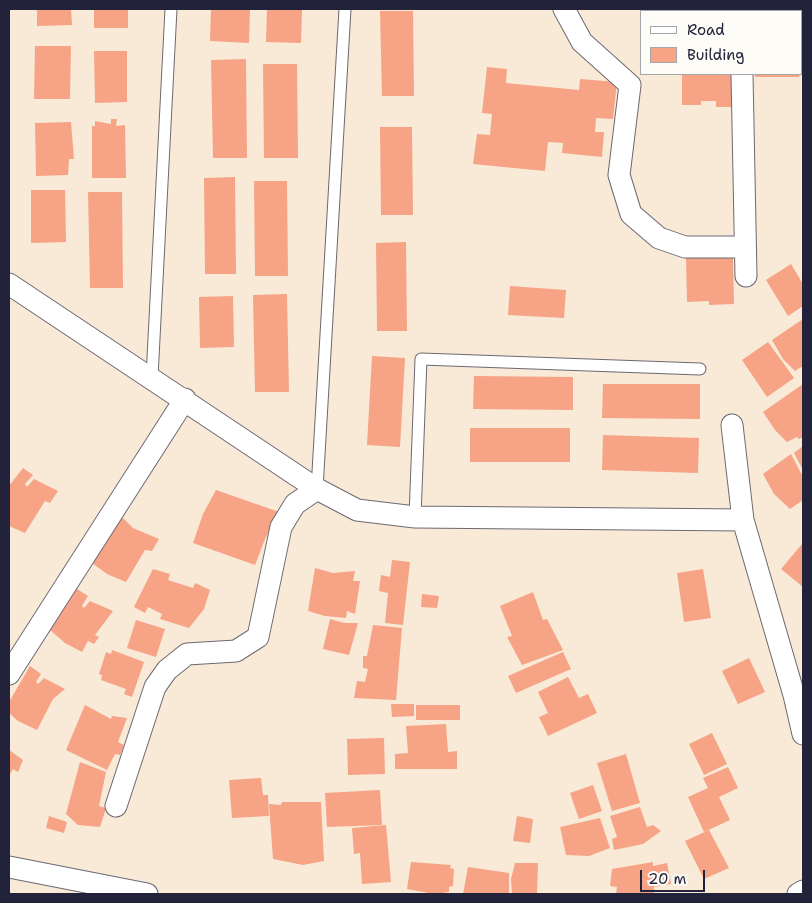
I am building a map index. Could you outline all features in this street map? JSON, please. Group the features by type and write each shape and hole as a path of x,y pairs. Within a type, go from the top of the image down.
{"street":[{"path":"564,9 582,42 630,85 619,175 631,214 659,238 685,247 745,247"},
{"path":"742,75 746,276"},
{"path":"9,284 152,377 317,489 357,510 415,517 743,520"},
{"path":"9,674 185,399"},
{"path":"732,425 743,520 799,694 803,734"},
{"path":"116,806 155,687 167,670 187,654 236,652 258,637 281,527 295,504 317,489"},
{"path":"9,868 147,894"},
{"path":"798,894 803,891"}],"lane":[{"path":"152,377 170,9"},
{"path":"317,489 345,9"},
{"path":"415,517 421,359 700,369"}],"building":[{"path":"37,9 71,9 72,25 37,26"},
{"path":"94,9 128,9 128,28 94,28"},
{"path":"211,9 250,9 249,43 210,41"},
{"path":"267,9 302,9 301,43 266,42"},
{"path":"648,9 688,9 688,10"},
{"path":"380,11 413,11 414,96 382,96"},
{"path":"802,36 803,36 802,64"},
{"path":"35,46 71,46 70,99 34,99"},
{"path":"94,51 127,51 127,102 95,103"},
{"path":"246,59 247,158 213,158 211,60"},
{"path":"263,64 297,64 298,158 264,158"},
{"path":"487,67 507,69 506,83 579,90 580,79 617,82 613,119 596,118 595,132 604,132 602,157 562,153 563,143 548,142 545,171 473,164 477,134 490,135 492,114 482,113"},
{"path":"682,75 736,75 736,107 716,107 716,101 701,101 701,105 682,105"},
{"path":"755,75 800,75 799,77 755,77"},
{"path":"111,119 117,119 116,126 125,125 126,178 92,178 92,126 95,126 95,121 111,124"},
{"path":"71,122 74,159 69,159 68,175 36,176 35,123"},
{"path":"380,127 412,127 413,215 381,215"},
{"path":"235,177 236,274 205,274 204,178"},
{"path":"254,181 287,181 288,276 255,276"},
{"path":"31,190 65,190 66,242 31,243"},
{"path":"88,192 122,192 123,288 90,288"},
{"path":"406,242 407,331 377,331 376,243"},
{"path":"733,257 734,304 709,305 709,301 687,302 686,258"},
{"path":"791,264 803,284 803,306 788,316 766,280"},
{"path":"510,286 566,290 564,318 508,315"},
{"path":"287,294 289,392 255,392 253,295"},
{"path":"233,296 234,347 200,348 199,297"},
{"path":"803,319 803,366 795,371 783,359 772,340"},
{"path":"768,342 794,378 767,397 742,360"},
{"path":"372,356 405,358 400,447 367,445"},
{"path":"474,376 573,377 573,410 473,409"},
{"path":"603,384 700,384 700,419 602,418"},
{"path":"803,384 803,437 799,439 797,437 787,442 775,430 763,412"},
{"path":"470,428 570,428 570,462 470,462"},
{"path":"603,435 699,438 698,473 602,470"},
{"path":"803,446 803,470 794,453"},
{"path":"791,454 803,477 803,500 790,509 774,494 763,474"},
{"path":"23,468 33,475 25,484 27,487 34,479 58,491 50,503 45,501 25,533 9,526 9,486"},
{"path":"216,490 279,512 265,539 255,565 193,543 203,514"},
{"path":"121,516 133,528 159,539 152,551 145,550 126,582 107,574 92,563"},
{"path":"803,545 803,587 781,569"},
{"path":"392,560 410,562 403,625 385,623 388,593 379,591 381,575 390,577"},
{"path":"315,568 333,573 355,571 353,581 360,581 355,614 347,611 346,618 325,616 308,611"},
{"path":"153,569 170,574 168,580 193,588 195,583 210,590 204,609 189,628 160,619 162,614 148,607 145,613 134,607"},
{"path":"703,569 711,618 684,622 677,573"},
{"path":"77,589 88,596 82,606 84,608 90,601 113,611 95,635 99,637 94,644 88,641 82,652 65,643 50,630"},
{"path":"533,592 543,620 547,619 563,650 522,665 507,637 512,636 500,606"},
{"path":"422,594 439,596 437,608 421,607"},
{"path":"330,619 344,623 358,623 349,655 323,649"},
{"path":"136,620 165,629 156,657 127,648"},
{"path":"373,625 402,628 396,700 354,698 357,681 365,682 368,669 363,668 363,656 367,656"},
{"path":"112,650 144,662 132,697 124,694 126,689 101,680 102,675 99,674 106,652 111,654"},
{"path":"563,652 571,669 516,693 508,676"},
{"path":"749,658 765,692 738,704 722,671"},
{"path":"30,666 41,674 36,682 38,684 44,678 65,689 53,699 37,730 18,721 9,713 9,702"},
{"path":"568,677 579,698 588,694 597,713 548,736 539,717 548,713 538,692"},
{"path":"391,704 414,704 414,716 392,717"},
{"path":"85,705 111,719 112,716 127,718 118,742 124,745 120,755 115,754 107,770 66,750"},
{"path":"416,705 460,705 460,720 416,720"},
{"path":"446,724 448,752 457,751 457,769 395,769 395,754 408,753 406,726"},
{"path":"712,733 727,764 704,775 689,744"},
{"path":"384,738 385,774 348,775 347,739"},
{"path":"9,750 23,760 18,772 13,769 9,776"},
{"path":"626,754 640,803 612,811 597,763"},
{"path":"80,762 106,772 99,806 106,808 100,827 78,825 66,814"},
{"path":"728,767 738,788 719,797 730,820 704,832 688,797 708,788 703,778"},
{"path":"261,778 263,795 268,795 269,816 232,818 229,780"},
{"path":"593,785 602,811 579,819 570,793"},
{"path":"380,790 382,825 327,827 325,793"},
{"path":"282,802 321,802 324,861 303,865 273,859 269,804 281,805"},
{"path":"640,807 647,827 653,825 661,831 643,844 614,850 612,839 617,837 610,816"},
{"path":"49,816 67,822 64,833 46,828"},
{"path":"517,816 533,819 530,843 513,841"},
{"path":"600,818 610,848 589,856 566,855 560,827"},
{"path":"386,825 391,882 362,884 360,853 354,854 352,828"},
{"path":"709,830 729,868 704,879 685,841"},
{"path":"411,862 451,865 450,868 454,869 453,886 449,887 449,892 434,894 407,889"},
{"path":"653,862 653,866 667,863 671,884 654,887 654,894 616,894 617,887 610,886 612,869"},
{"path":"515,863 538,863 537,894 512,894 511,879"},
{"path":"468,867 509,873 509,894 463,894"}]}
